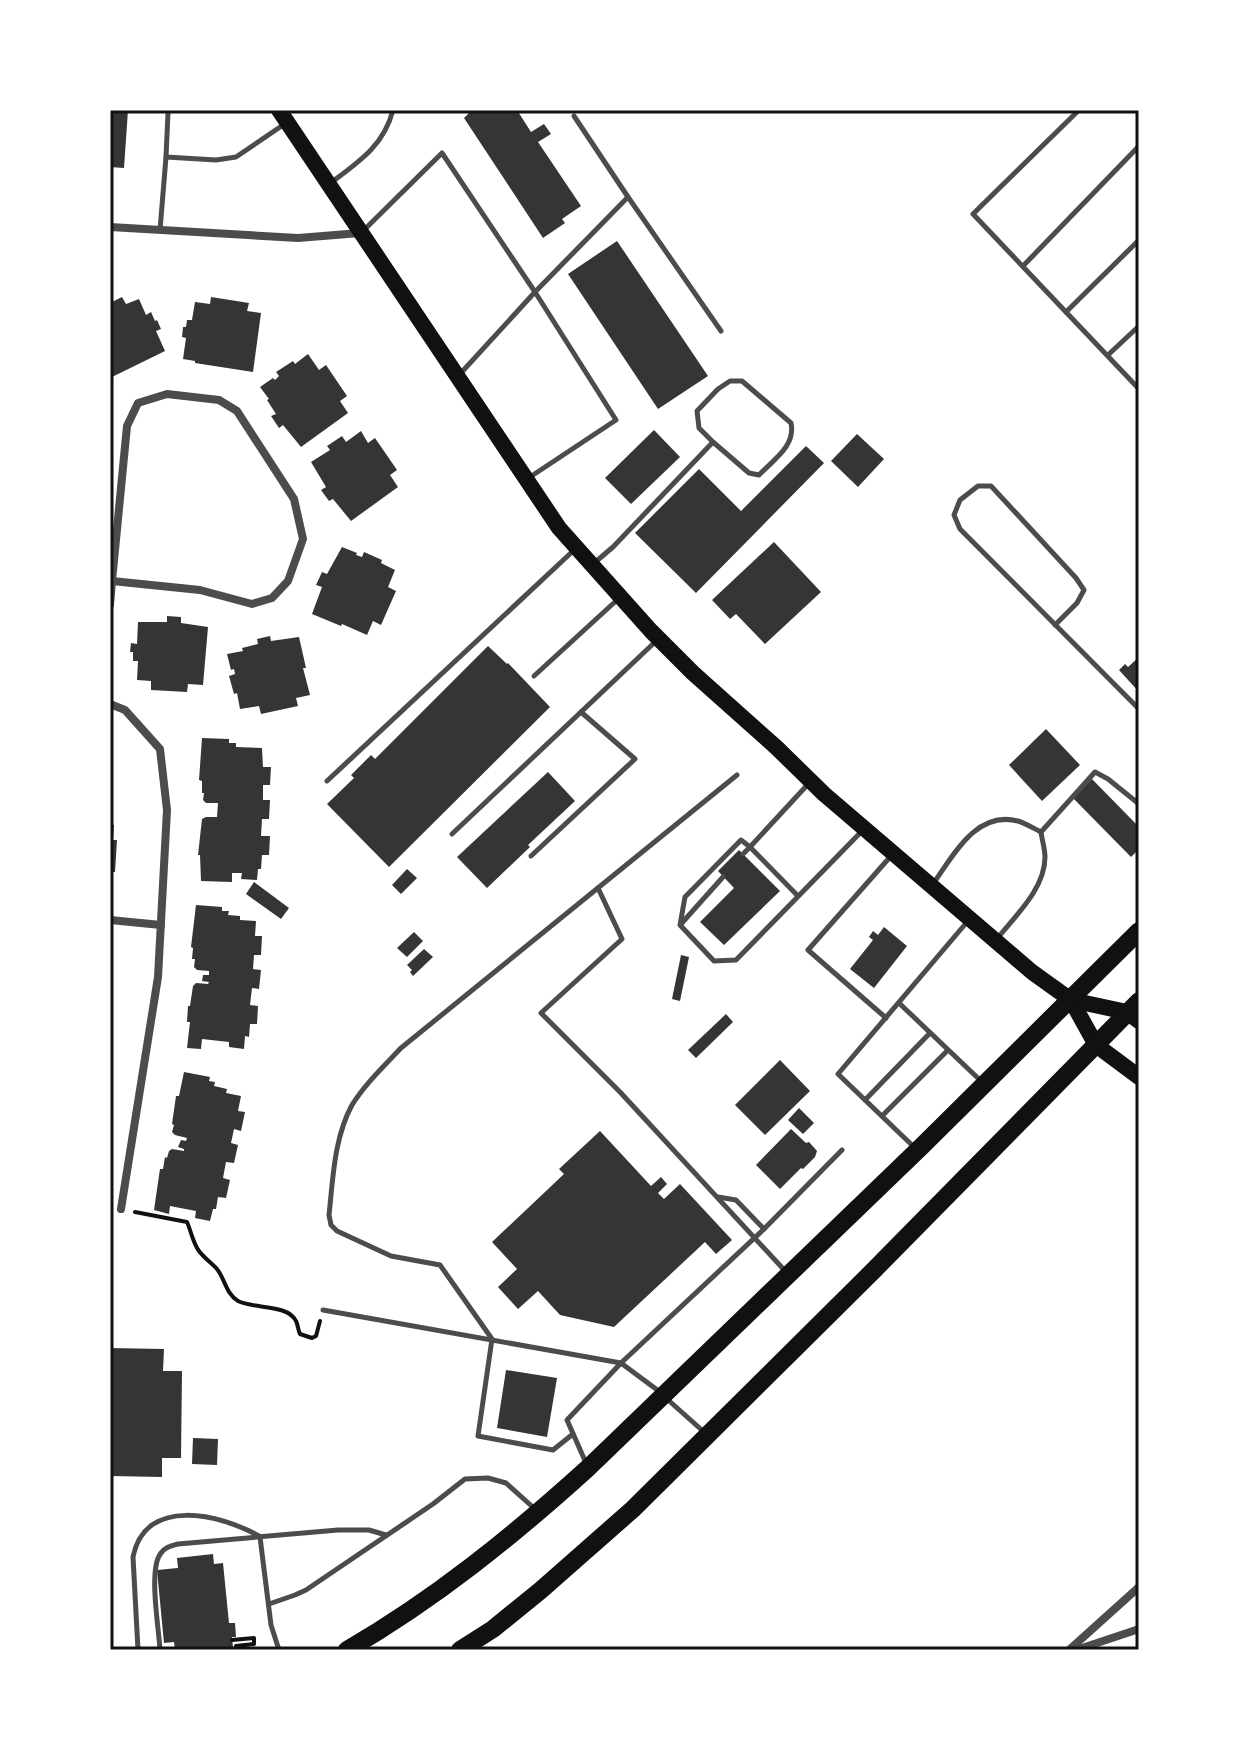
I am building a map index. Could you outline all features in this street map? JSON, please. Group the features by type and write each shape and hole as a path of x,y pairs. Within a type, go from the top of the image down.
{"main road":[{"path":"283,116 559,528 693,673 864,829 1032,972 1071,1000 1096,1045 1139,1077"},
{"path":"347,1650 447,1586 539,1513 917,1150 1139,931"},
{"path":"1071,1000 1135,1011"},
{"path":"460,1650 493,1629 541,1590 633,1509 886,1259 1096,1045 1135,1011"}],"street":[{"path":"110,227 298,238 361,233"},
{"path":"110,605 112,581 127,426 138,403 167,394 219,400 237,411 294,499 303,539 288,581 272,598 252,604 200,590 112,581"},
{"path":"110,704 125,710 160,749 167,810 158,977 121,1209"},
{"path":"110,920 161,925"},
{"path":"1069,1650 1139,1587"},
{"path":"1076,1650 1139,1629"}],"lane":[{"path":"328,185 362,159 384,135 393,110"},
{"path":"1079,110 973,214 1139,389"},
{"path":"160,230 168,113"},
{"path":"166,157 216,160 236,157 283,116"},
{"path":"574,116 721,331"},
{"path":"1023,266 1139,146"},
{"path":"361,233 442,153 616,420 527,480"},
{"path":"457,376 628,197"},
{"path":"1066,312 1139,240"},
{"path":"1108,355 1139,326"},
{"path":"730,381 742,381 791,423 793,433 790,443 759,475 749,473 713,442 699,428 697,411 730,381"},
{"path":"592,565 713,442"},
{"path":"1055,625 1077,603 1084,590 991,486 978,486 960,500 954,515 960,529 1055,625 1139,709"},
{"path":"327,781 577,548"},
{"path":"534,676 621,596"},
{"path":"452,834 658,638"},
{"path":"531,856 635,759 581,712"},
{"path":"1041,832 1095,772 1139,804"},
{"path":"573,1434 553,1450 478,1436 492,1339 440,1265 391,1256 337,1231 331,1225 329,1215 340,1138 351,1108 361,1092 401,1048 737,775"},
{"path":"743,854 810,782"},
{"path":"932,886 960,845 981,825 1000,820 1017,821 1041,832"},
{"path":"680,925 714,961 736,960 864,829"},
{"path":"996,940 1035,890 1043,871 1045,856 1041,832"},
{"path":"680,925 685,897 741,840 797,895"},
{"path":"886,1018 808,950 893,853"},
{"path":"680,925 723,877"},
{"path":"598,888 622,939 541,1013 620,1092 788,1275"},
{"path":"917,1150 838,1074 971,918"},
{"path":"899,1003 984,1085"},
{"path":"865,1100 930,1033"},
{"path":"882,1116 948,1050"},
{"path":"588,1468 567,1420 621,1363 755,1238 842,1150"},
{"path":"716,1196 736,1200 764,1229"},
{"path":"323,1310 621,1363 663,1395 707,1435"},
{"path":"269,1604 306,1590 462,1481 475,1477 506,1483 539,1513"},
{"path":"138,1650 133,1557 143,1532 165,1519 204,1516 234,1523 260,1537"},
{"path":"160,1650 154,1572 160,1553 166,1548 178,1544 357,1529 386,1535"},
{"path":"260,1537 271,1625 279,1650"}],"path":[{"path":"121,1209 187,1222 198,1250 217,1269 232,1297 249,1306 277,1309 293,1317 303,1336 316,1336 323,1310"},
{"path":"232,1640 254,1638 254,1644 236,1646 236,1650"}],"building":[{"path":"110,110 128,110 124,168 110,167"},
{"path":"472,110 517,110 531,132 544,124 551,134 538,142 581,206 562,219 565,223 543,238 464,118"},
{"path":"617,241 708,376 658,409 568,274"},
{"path":"122,297 126,304 139,299 146,315 151,312 161,329 156,331 165,351 112,377 110,303"},
{"path":"211,297 249,303 247,311 261,313 253,372 183,359 186,338 182,337 183,327 186,327 187,320 192,320 195,302 210,304"},
{"path":"308,354 319,370 326,365 347,396 340,401 348,413 301,447 283,425 279,428 271,416 276,414 260,387 273,378 275,380 279,376 276,372"},
{"path":"654,430 680,457 631,504 605,478"},
{"path":"361,431 368,443 375,438 397,470 390,475 398,487 351,521 321,490 326,487 311,462 330,450 327,446 342,436 346,442"},
{"path":"857,434 884,459 858,487 831,461"},
{"path":"806,446 824,463 696,593 635,533 699,469 741,511"},
{"path":"774,542 821,592 765,644 736,614 730,619 712,600"},
{"path":"342,547 362,557 364,552 395,570 388,587 396,591 381,625 373,621 367,635 312,614 322,587 316,585 322,572 327,574"},
{"path":"167,616 181,617 181,623 208,627 203,685 188,684 187,692 151,690 151,681 137,680 138,661 133,661 133,652 130,652 131,643 137,644 138,622 167,622"},
{"path":"270,636 271,641 299,637 310,695 296,698 298,706 261,714 259,706 240,709 229,676 235,674 234,669 231,670 227,654 243,651 242,648 258,644 257,639"},
{"path":"488,646 550,707 389,867 327,804 354,778 351,775 371,755 375,759"},
{"path":"1139,657 1139,692 1119,670"},
{"path":"1046,729 1080,765 1042,801 1009,765"},
{"path":"202,738 229,739 229,743 236,743 236,747 262,748 263,767 271,767 270,785 263,785 263,800 270,800 269,819 262,819 261,836 270,836 269,855 262,855 257,880 241,879 242,873 232,873 232,882 201,881 198,855 202,819 217,817 218,803 203,800 202,781 199,780"},
{"path":"548,772 575,801 487,888 457,857"},
{"path":"1092,779 1139,827 1139,849 1131,857 1073,798"},
{"path":"110,824 114,825 113,840 117,840 115,872 110,872"},
{"path":"739,850 780,891 724,945 700,922 734,888 718,871"},
{"path":"407,869 417,878 401,894 392,885"},
{"path":"254,882 289,908 281,919 246,894"},
{"path":"196,905 222,907 222,911 229,911 228,915 240,916 240,920 256,921 255,936 262,936 261,955 254,955 253,969 261,970 259,989 252,988 250,1005 258,1006 257,1024 250,1024 244,1049 229,1047 229,1042 202,1039 201,1049 187,1048 188,1006 193,986 209,982 202,981 203,975 209,975 209,971 197,970 194,967 195,959 192,959"},
{"path":"884,927 907,946 874,988 850,969 873,940 869,937 873,931 878,935"},
{"path":"414,932 423,941 407,957 397,948"},
{"path":"424,949 433,957 413,976 407,965"},
{"path":"681,955 689,957 680,1001 672,999"},
{"path":"726,1014 733,1022 696,1058 688,1050"},
{"path":"780,1060 810,1091 765,1135 735,1105"},
{"path":"184,1072 210,1077 209,1081 215,1082 214,1086 241,1096 238,1111 245,1112 241,1131 234,1129 231,1143 238,1145 234,1163 226,1162 223,1178 230,1180 226,1198 218,1197 210,1221 195,1218 196,1211 170,1206 169,1214 154,1210 160,1169 163,1169 165,1157 172,1149 184,1151 178,1147 181,1140 186,1141 187,1138 172,1132 176,1096 179,1096"},
{"path":"799,1108 814,1123 803,1134 788,1120"},
{"path":"791,1129 817,1151 815,1157 780,1189 756,1165"},
{"path":"600,1131 651,1186 661,1177 667,1184 658,1193 664,1199 680,1184 732,1240 716,1254 705,1242 614,1327 560,1315 538,1291 518,1309 498,1287 517,1269 492,1242 564,1174 559,1169"},
{"path":"110,1348 164,1349 163,1371 182,1371 181,1458 162,1458 162,1477 110,1476"},
{"path":"506,1370 557,1378 547,1437 497,1428"},
{"path":"193,1438 218,1439 217,1465 192,1464"},
{"path":"213,1554 214,1564 223,1563 229,1623 235,1623 233,1648 175,1650 174,1642 164,1643 157,1570 178,1568 177,1558"}]}
